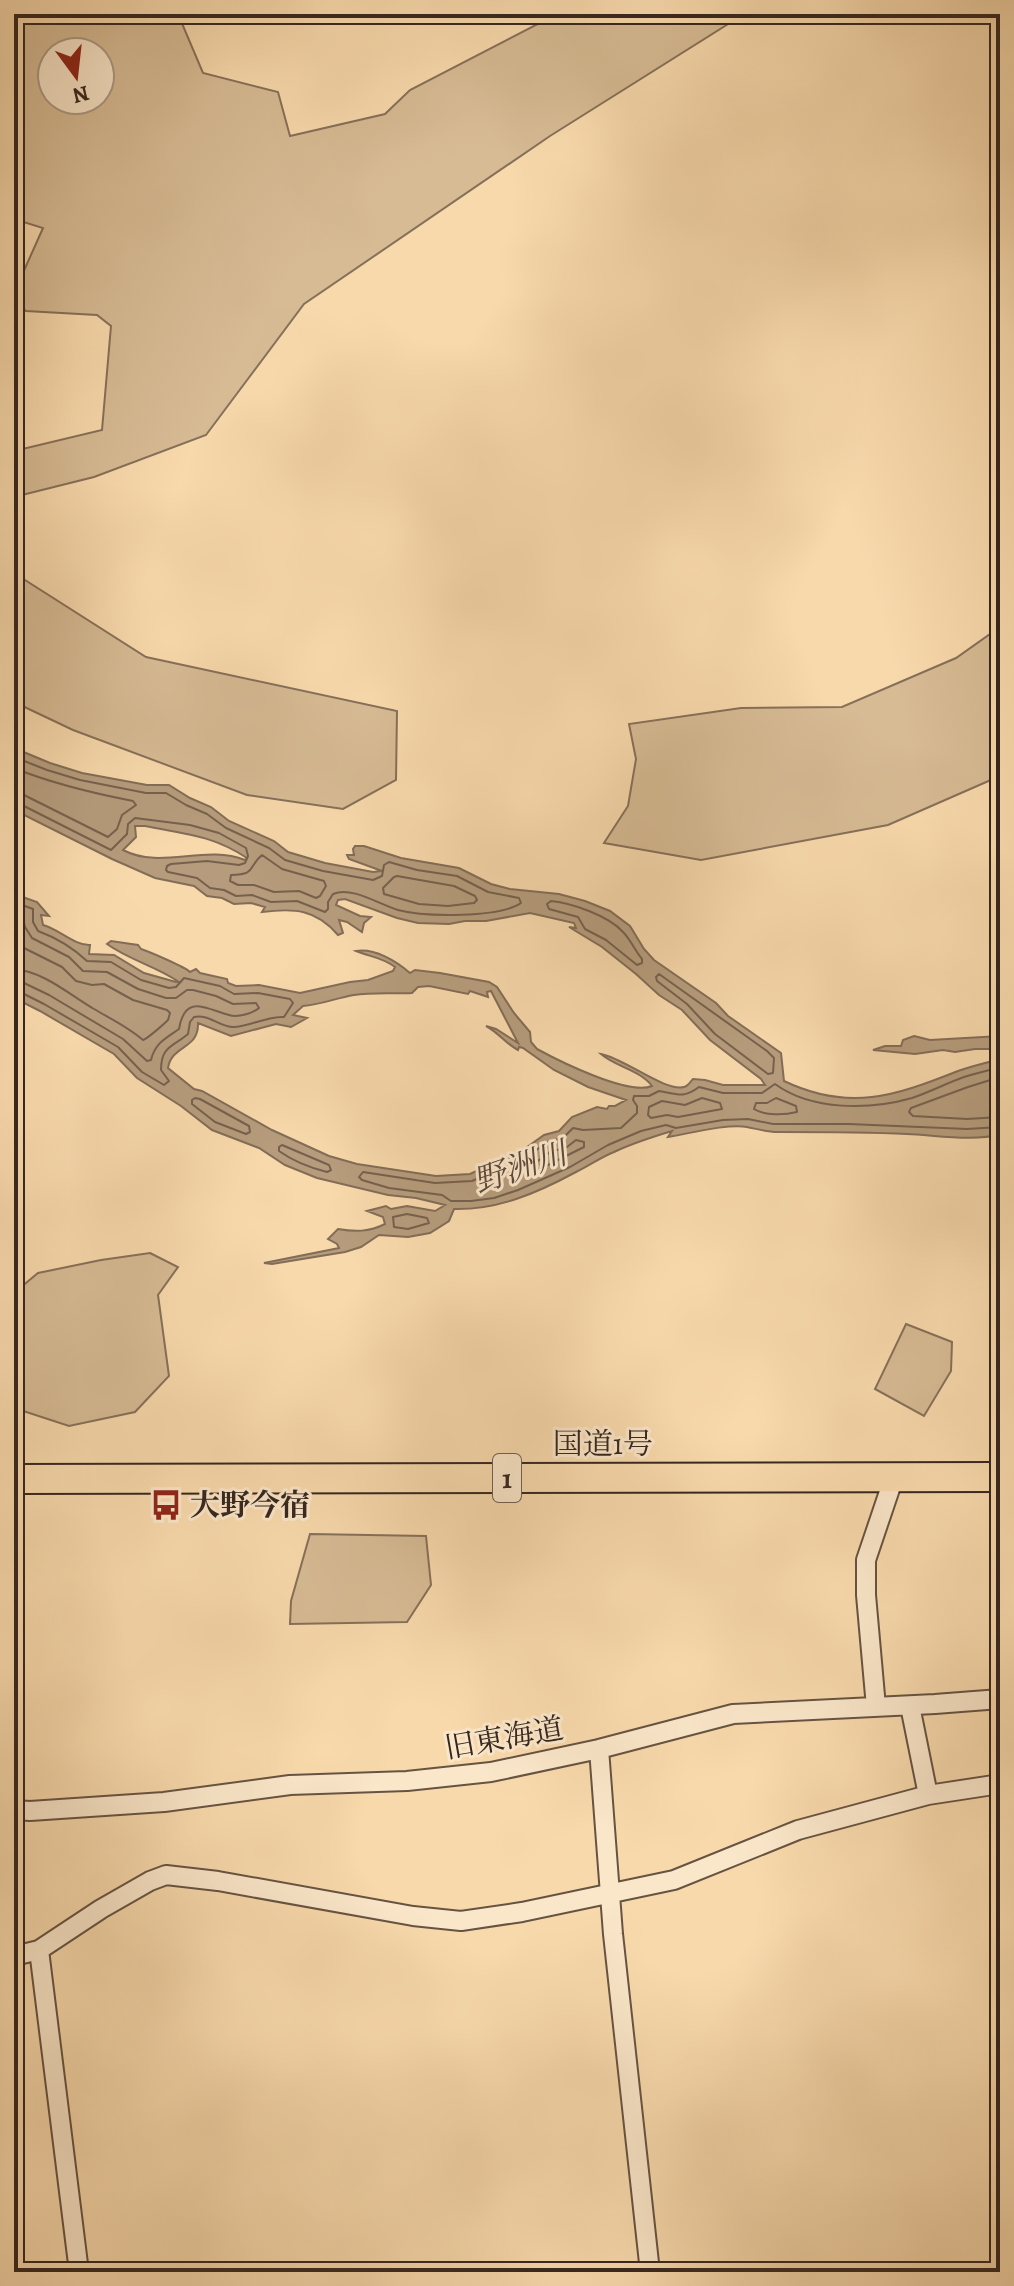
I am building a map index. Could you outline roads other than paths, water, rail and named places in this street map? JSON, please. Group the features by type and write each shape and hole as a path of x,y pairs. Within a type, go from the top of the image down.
{"highway":[{"name":"国道1号","path":"14,1479 1000,1477"}],"street":[{"path":"876,1707 866,1560 894,1477"},
{"name":"旧東海道","path":"14,1810 164,1802 290,1785 407,1781 491,1772 599,1749 733,1714 1000,1699"},
{"path":"910,1706 928,1795"},
{"path":"599,1749 610,1894 650,2272"},
{"path":"14,1956 39,1950 113,1902 166,1875 218,1881 413,1916 461,1921 522,1912 674,1880 798,1830 928,1795 1000,1784"},
{"path":"39,1950 79,2272"}],"water":[{"name":"野洲川","path":"14,748 82,773 147,785 169,785 211,807 229,821 274,841 288,852 325,863 382,871 349,859 347,855 354,855 355,846 364,846 401,858 459,868 491,884 510,889 559,894 585,901 610,911 630,926 654,960 781,1053 784,1081 830,1096 872,1097 1000,1059 1000,1134 967,1138 773,1132 739,1126 668,1137 672,1131 604,1156 547,1187 517,1199 486,1207 454,1209 449,1221 430,1233 408,1237 379,1235 361,1247 345,1252 264,1263 339,1248 328,1239 338,1229 362,1231 385,1224 383,1217 367,1211 386,1206 391,1209 407,1206 435,1211 445,1205 317,1178 285,1165 259,1148 212,1130 137,1078 114,1054 14,998 14,894 37,902 49,916 41,915 43,925 79,943 90,945 89,954 114,955 144,973 176,982 179,982 107,944 111,941 138,945 190,972 196,969 200,973 227,979 228,983 236,986 259,985 300,993 368,980 393,971 395,967 381,959 356,951 370,951 392,960 410,973 415,970 489,982 497,987 530,1032 531,1042 537,1049 611,1082 641,1088 652,1086 641,1076 601,1054 676,1087 685,1086 693,1079 723,1085 765,1085 710,1040 682,1010 659,995 602,947 569,927 576,928 574,923 530,913 486,921 418,923 345,899 338,900 336,905 360,916 371,917 364,923 362,932 339,920 343,933 338,935 330,926 304,912 262,912 265,907 251,903 234,904 207,896 194,886 155,878 14,810","holes":["135,826 210,840 247,858 214,854 152,858 123,850 136,837","429,986 468,994 470,991 488,997 487,992 491,991 518,1043 486,1026 513,1047 518,1050 519,1047 523,1048 554,1070 588,1087 626,1100 607,1109 597,1107 572,1117 559,1131 544,1135 523,1150 470,1174 436,1176 357,1164 329,1156 194,1089 168,1068 170,1060 194,1038 198,1023 231,1036 276,1024 291,1027 307,1018 293,1015 303,1006 361,994 412,993 418,987"]},
{"path":"914,1036 930,1040 1000,1036 1000,1049 915,1054 873,1050 901,1046 903,1040"}],"place":[{"name":"大野今宿","path":"166,1505"}]}
